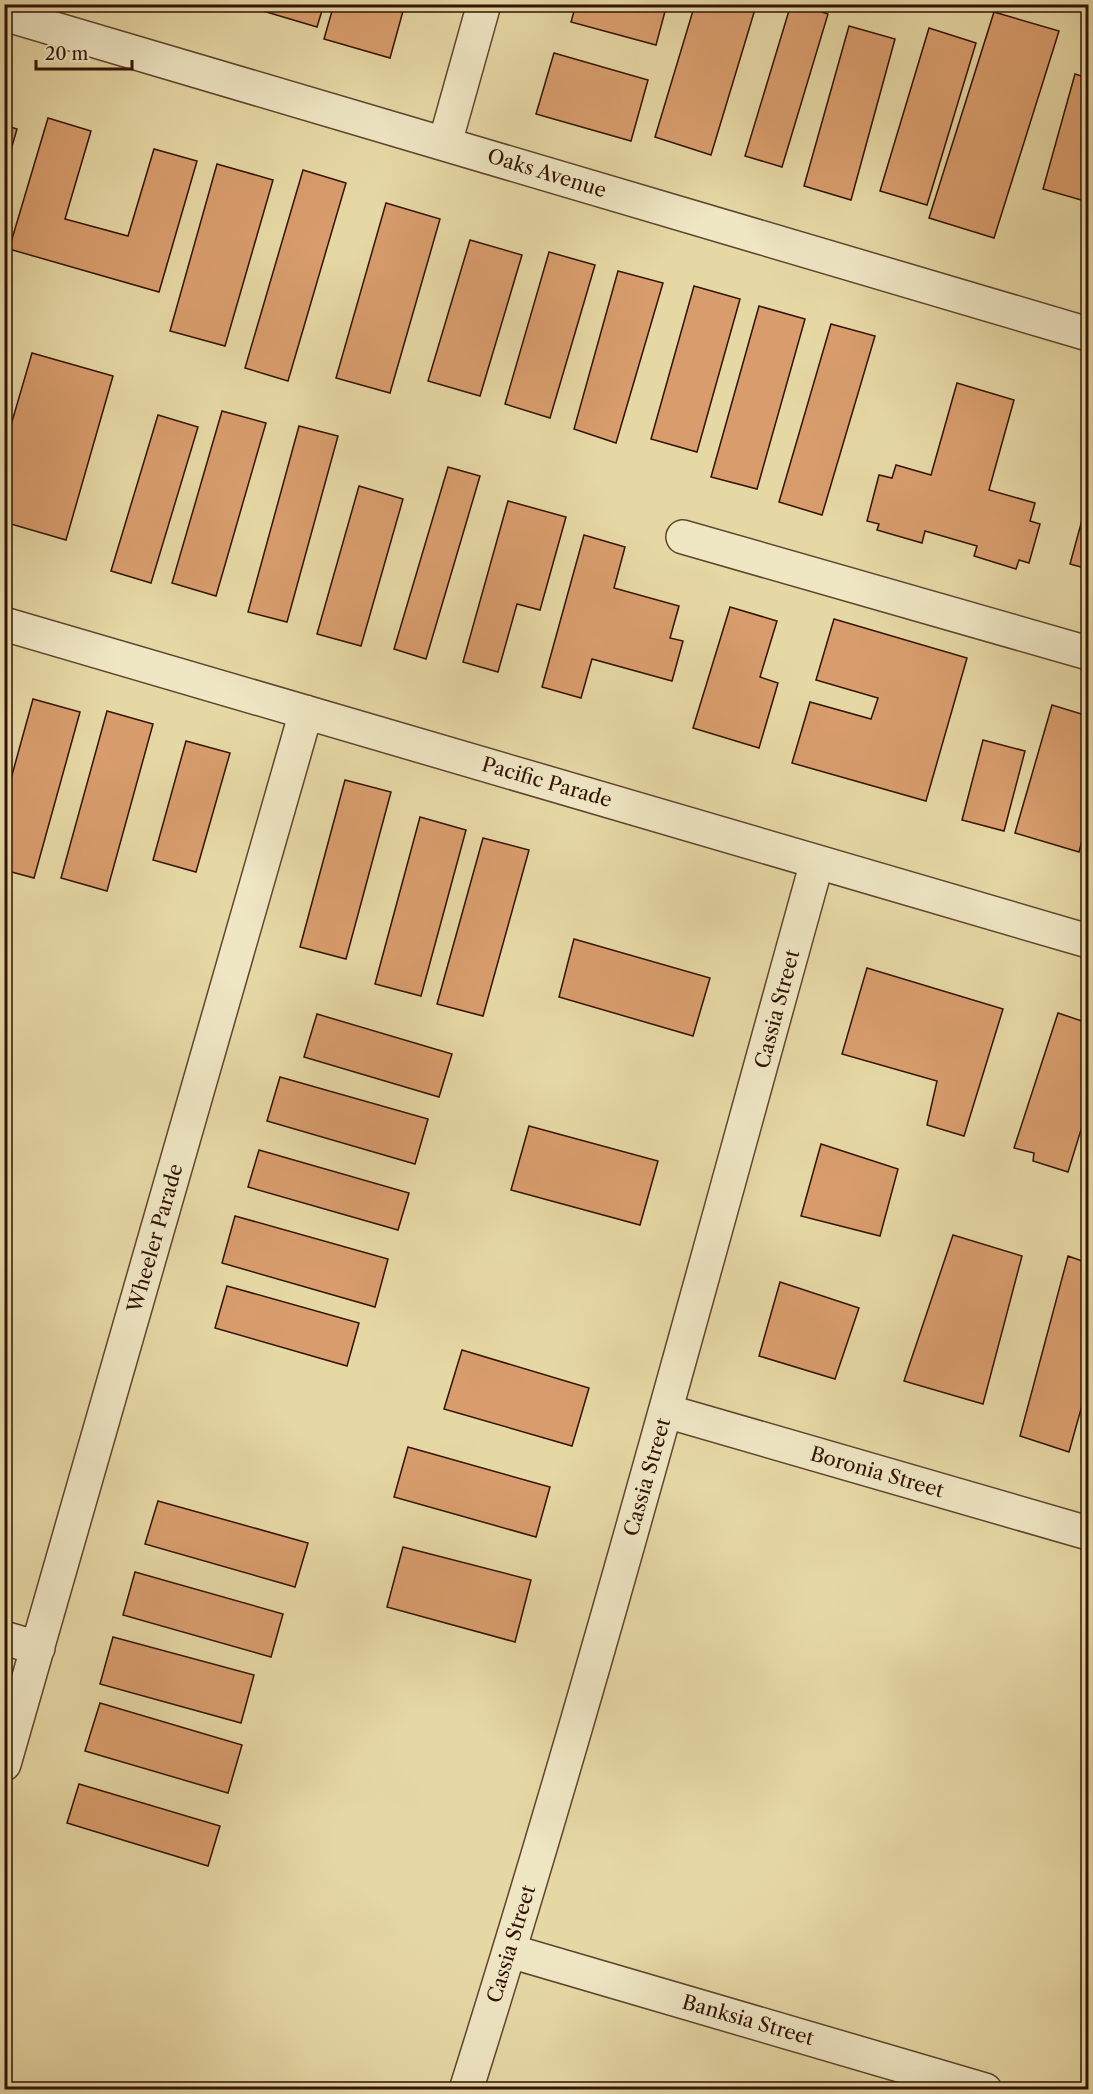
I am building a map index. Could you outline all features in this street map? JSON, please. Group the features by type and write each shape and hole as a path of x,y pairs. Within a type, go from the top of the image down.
{"street":[{"path":"446,143 484,4"},
{"name":"Oaks Avenue","path":"4,14 1089,334"},
{"path":"683,537 1089,653"},
{"name":"Pacific Parade","path":"4,624 1089,940"},
{"name":"Wheeler Parade","path":"4,1764 306,712"},
{"name":"Cassia Street","path":"466,2090 510,1951 666,1411 817,862"},
{"name":"Boronia Street","path":"666,1411 1089,1533"},
{"path":"4,1638 38,1648"},
{"name":"Banksia Street","path":"510,1951 985,2090"}],"building":[{"path":"265,4 324,4 317,27 263,11"},
{"path":"334,4 405,4 390,58 324,39"},
{"path":"576,4 667,4 656,45 571,22"},
{"path":"695,4 756,6 711,155 655,137"},
{"path":"791,4 828,14 782,167 745,156"},
{"path":"994,12 1059,31 994,238 929,218"},
{"path":"849,26 895,39 851,200 804,186"},
{"path":"929,28 976,43 927,205 880,191"},
{"path":"554,53 648,80 631,141 536,114"},
{"path":"1075,74 1088,78 1088,202 1043,189"},
{"path":"48,118 91,131 65,219 128,236 154,149 197,161 159,292 9,249"},
{"path":"4,125 17,129 4,174"},
{"path":"217,164 273,180 225,346 170,331"},
{"path":"303,170 346,183 288,381 245,368"},
{"path":"386,203 440,219 390,393 336,378"},
{"path":"470,240 522,255 480,396 428,381"},
{"path":"549,252 595,265 550,418 505,404"},
{"path":"618,271 663,283 616,443 574,429"},
{"path":"694,286 740,299 697,452 651,439"},
{"path":"759,306 805,319 757,489 711,477"},
{"path":"831,324 875,336 822,515 779,502"},
{"path":"32,353 113,376 66,540 4,522 4,449"},
{"path":"957,383 1014,400 989,490 1035,503 1030,521 1040,524 1029,563 1019,560 1016,569 974,556 977,546 925,531 922,543 877,530 879,524 867,521 879,475 892,478 896,465 931,475"},
{"path":"222,411 266,423 216,596 172,583"},
{"path":"158,415 198,427 151,583 111,571"},
{"path":"299,426 338,436 287,622 248,612"},
{"path":"448,467 480,476 426,659 394,649"},
{"path":"359,486 403,499 361,646 317,634"},
{"path":"1088,498 1088,569 1070,564"},
{"path":"508,501 566,517 540,610 517,604 498,672 463,662"},
{"path":"584,535 625,547 614,588 679,606 670,638 683,641 672,681 592,659 581,698 542,687"},
{"path":"730,607 777,621 760,677 778,683 759,748 693,728"},
{"path":"834,619 967,658 926,801 792,763 810,702 871,719 878,698 816,680"},
{"path":"33,699 80,712 34,878 4,870 4,804"},
{"path":"1052,705 1088,716 1088,818 1079,852 1015,833"},
{"path":"107,711 153,724 107,891 61,878"},
{"path":"983,740 1025,751 1004,831 962,820"},
{"path":"186,741 230,753 196,872 153,860"},
{"path":"345,780 391,792 346,959 300,947"},
{"path":"420,817 466,830 421,996 375,984"},
{"path":"483,838 529,850 483,1016 437,1004"},
{"path":"574,939 710,978 693,1036 559,997"},
{"path":"867,968 1003,1009 964,1136 927,1125 937,1081 842,1054"},
{"path":"1058,1013 1088,1023 1088,1107 1068,1172 1033,1161 1034,1153 1014,1148"},
{"path":"317,1014 452,1054 439,1097 304,1057"},
{"path":"280,1077 428,1119 415,1164 267,1121"},
{"path":"529,1126 658,1161 640,1225 511,1190"},
{"path":"821,1144 898,1169 880,1236 801,1216"},
{"path":"259,1150 409,1193 398,1230 248,1187"},
{"path":"235,1216 388,1259 375,1307 222,1263"},
{"path":"953,1235 1022,1256 983,1404 904,1381"},
{"path":"1068,1256 1088,1263 1088,1384 1069,1452 1020,1436"},
{"path":"780,1282 859,1308 835,1379 759,1356"},
{"path":"227,1286 359,1323 347,1366 215,1328"},
{"path":"462,1350 589,1388 572,1446 444,1409"},
{"path":"408,1447 550,1487 536,1537 394,1497"},
{"path":"158,1501 308,1543 295,1587 145,1544"},
{"path":"403,1547 531,1580 515,1642 387,1607"},
{"path":"135,1572 283,1614 271,1657 123,1615"},
{"path":"113,1637 254,1675 241,1723 100,1684"},
{"path":"100,1703 242,1745 228,1793 85,1751"},
{"path":"79,1784 220,1826 208,1866 67,1823"}]}
